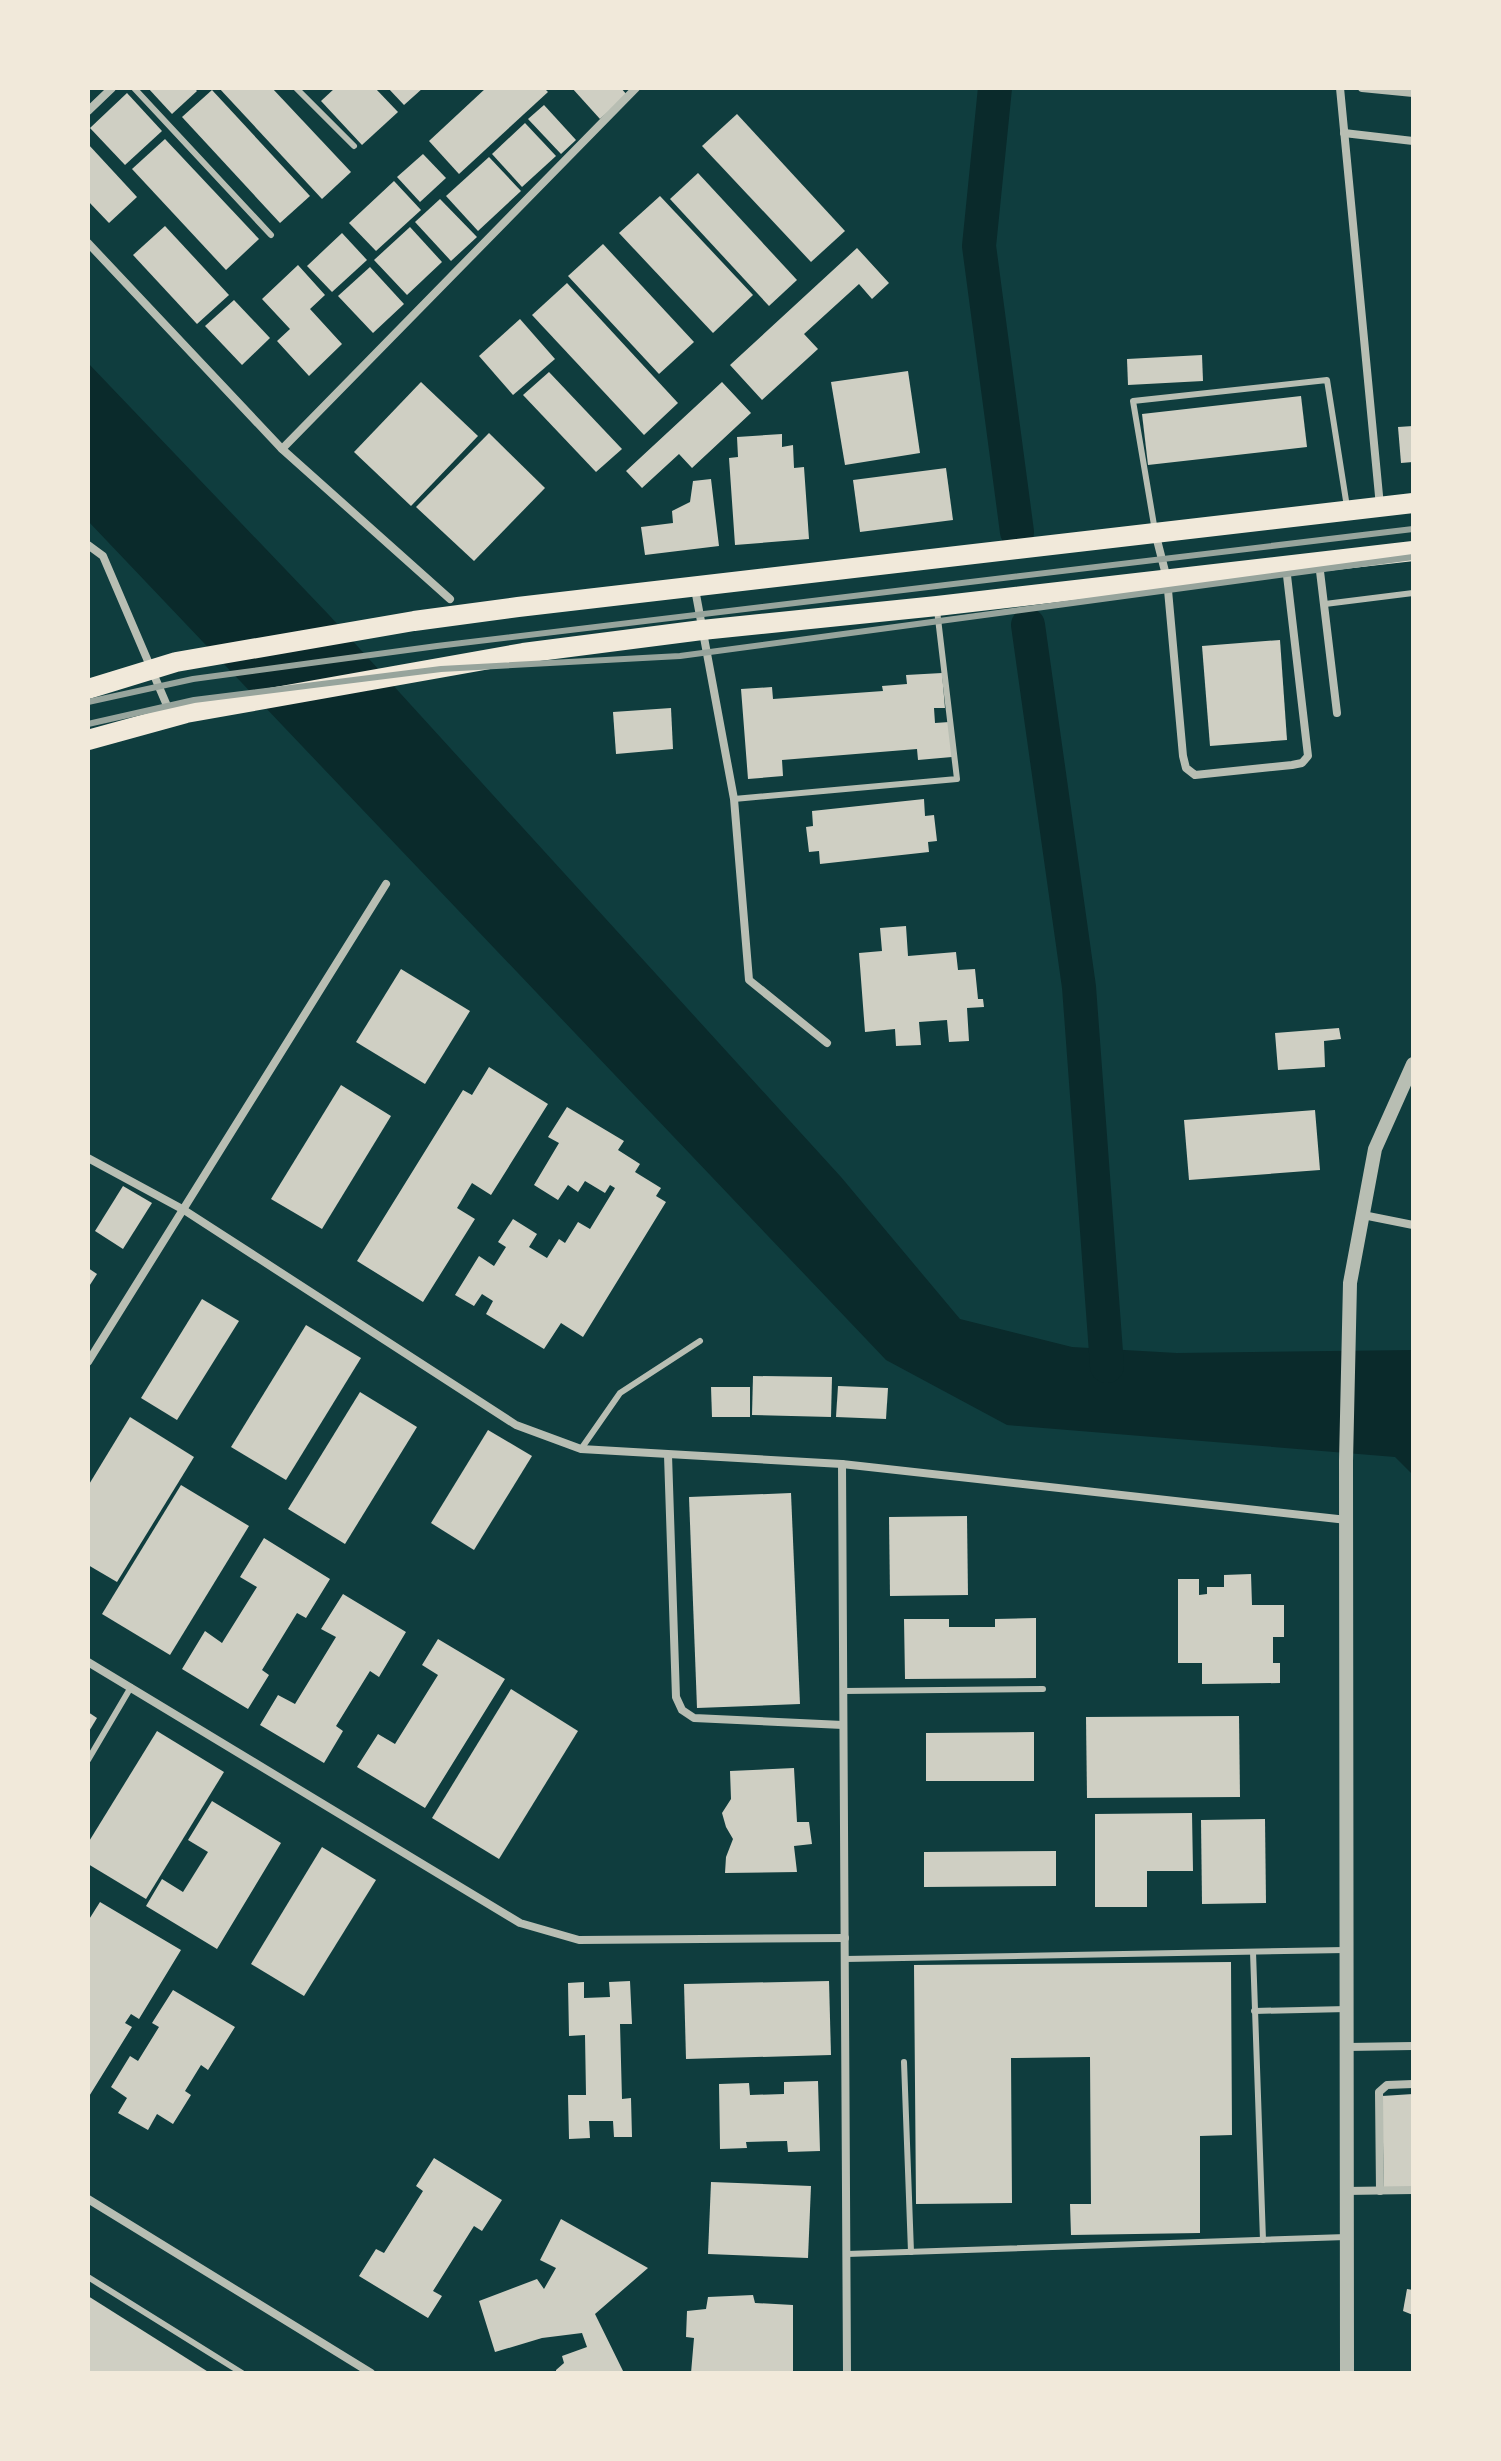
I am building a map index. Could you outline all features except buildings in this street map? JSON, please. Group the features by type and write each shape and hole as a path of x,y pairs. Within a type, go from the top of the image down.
{"main road":[{"path":"88,689 176,662 414,621 454,607 695,585 1413,503"},
{"path":"88,740 179,715 523,653 702,630 1413,551"}],"street":[{"path":"88,111 112,88"},
{"path":"282,449 636,88"},
{"path":"1340,88 1380,507"},
{"path":"1362,88 1413,93"},
{"path":"1344,133 1413,141"},
{"path":"88,243 282,449 454,607"},
{"path":"1155,533 1167,579 1183,756 1186,768 1195,775 1292,765 1302,763 1308,756 1286,566"},
{"path":"88,545 103,556 152,670 179,715"},
{"path":"1319,562 1337,713"},
{"path":"695,585 734,799 749,980 827,1043"},
{"path":"88,1362 386,884"},
{"path":"1347,2373 1346,1461 1350,1283 1375,1149 1413,1064"},
{"path":"88,1158 184,1210 516,1425 581,1449 842,1464 1347,1520"},
{"path":"1363,1215 1413,1225"},
{"path":"668,1455 676,1697 682,1710 694,1718 843,1725"},
{"path":"842,1464 847,2373"},
{"path":"88,1662 520,1923 579,1940 845,1938"},
{"path":"1347,2047 1413,2046"},
{"path":"1380,2191 1379,2092 1387,2085 1413,2084"},
{"path":"1346,2191 1413,2190"},
{"path":"88,2199 371,2373"}],"lane":[{"path":"134,88 271,235"},
{"path":"296,88 354,146"},
{"path":"1155,533 1133,401 1327,380 1348,511"},
{"path":"1325,604 1413,593"},
{"path":"734,799 957,779 937,606"},
{"path":"581,1449 620,1393 700,1341"},
{"path":"88,1760 131,1687"},
{"path":"843,1691 1043,1689"},
{"path":"845,1959 1347,1950"},
{"path":"1253,1952 1263,2240"},
{"path":"1254,2011 1348,2008"},
{"path":"904,2062 911,2252"},
{"path":"847,2254 1346,2237"},
{"path":"88,2277 242,2373"}],"water":[{"path":"88,363 329,615 841,1177 960,1319 1072,1347 1177,1353 1413,1350 1413,1475 1395,1457 1007,1425 886,1360 88,521"}],"waterway":[{"path":"995,88 979,246 1017,532"},
{"path":"1028,625 1079,987 1107,1366"}],"railway":[{"path":"88,702 193,679 437,646 1413,529"},
{"path":"88,724 194,700 441,669 680,656 1413,557"}]}
